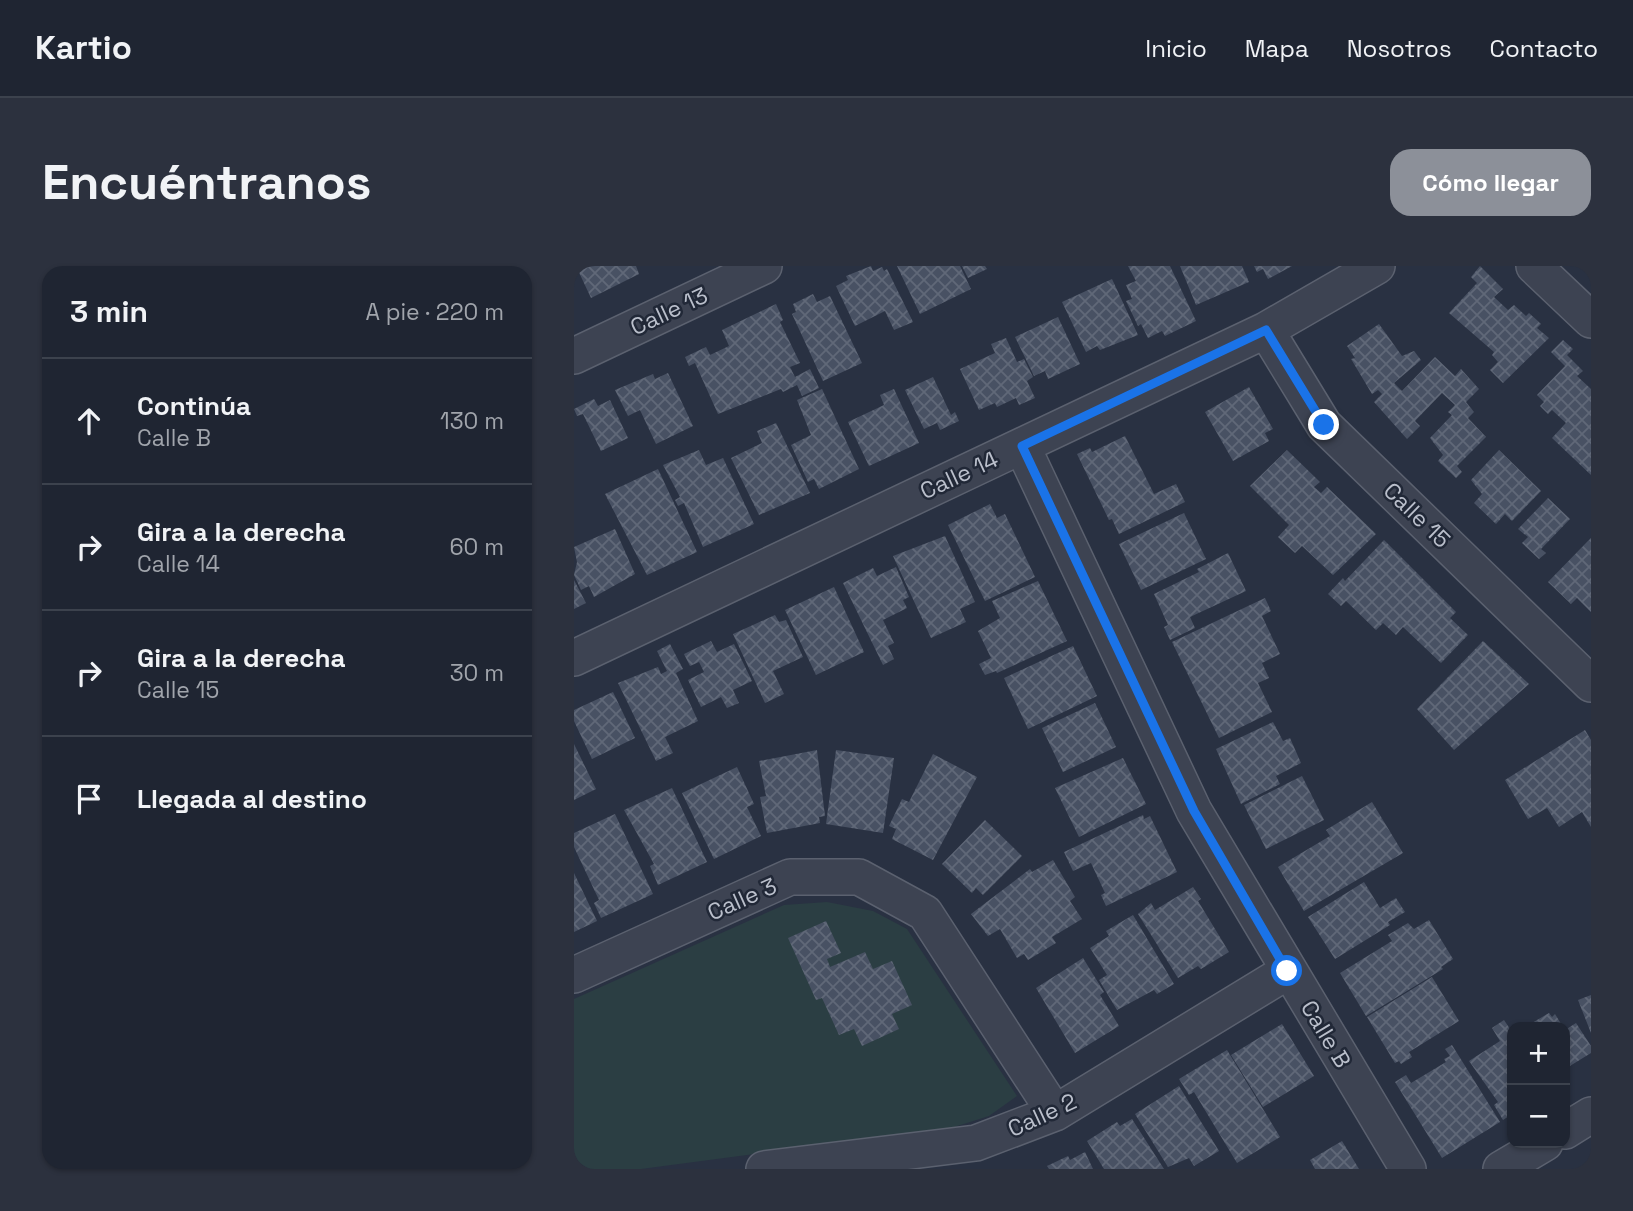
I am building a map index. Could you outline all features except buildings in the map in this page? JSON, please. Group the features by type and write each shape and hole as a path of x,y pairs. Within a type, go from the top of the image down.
{"street":[{"name":"Calle 13","path":"574,356 764,266"},
{"name":"Calle 14","path":"574,658 1266,330 1377,266"},
{"path":"1534,266 1591,320"},
{"name":"Calle 15","path":"1266,330 1324,425 1589,678"},
{"name":"Calle B","path":"1022,446 1194,811 1287,971 1408,1169"},
{"name":"Calle 3","path":"574,975 790,877 859,877 925,913 1055,1113"},
{"name":"Calle 2","path":"764,1169 976,1143 1055,1113 1287,971"},
{"path":"1570,1128 1591,1115"},
{"path":"1501,1169 1537,1148"}],"green space":[{"path":"827,902 873,911 907,929 1017,1096 989,1116 951,1128 641,1169 574,1169 574,999 784,905"}],"route":[{"path":"1287,971 1194,811 1022,446 1266,330 1324,425"}]}
